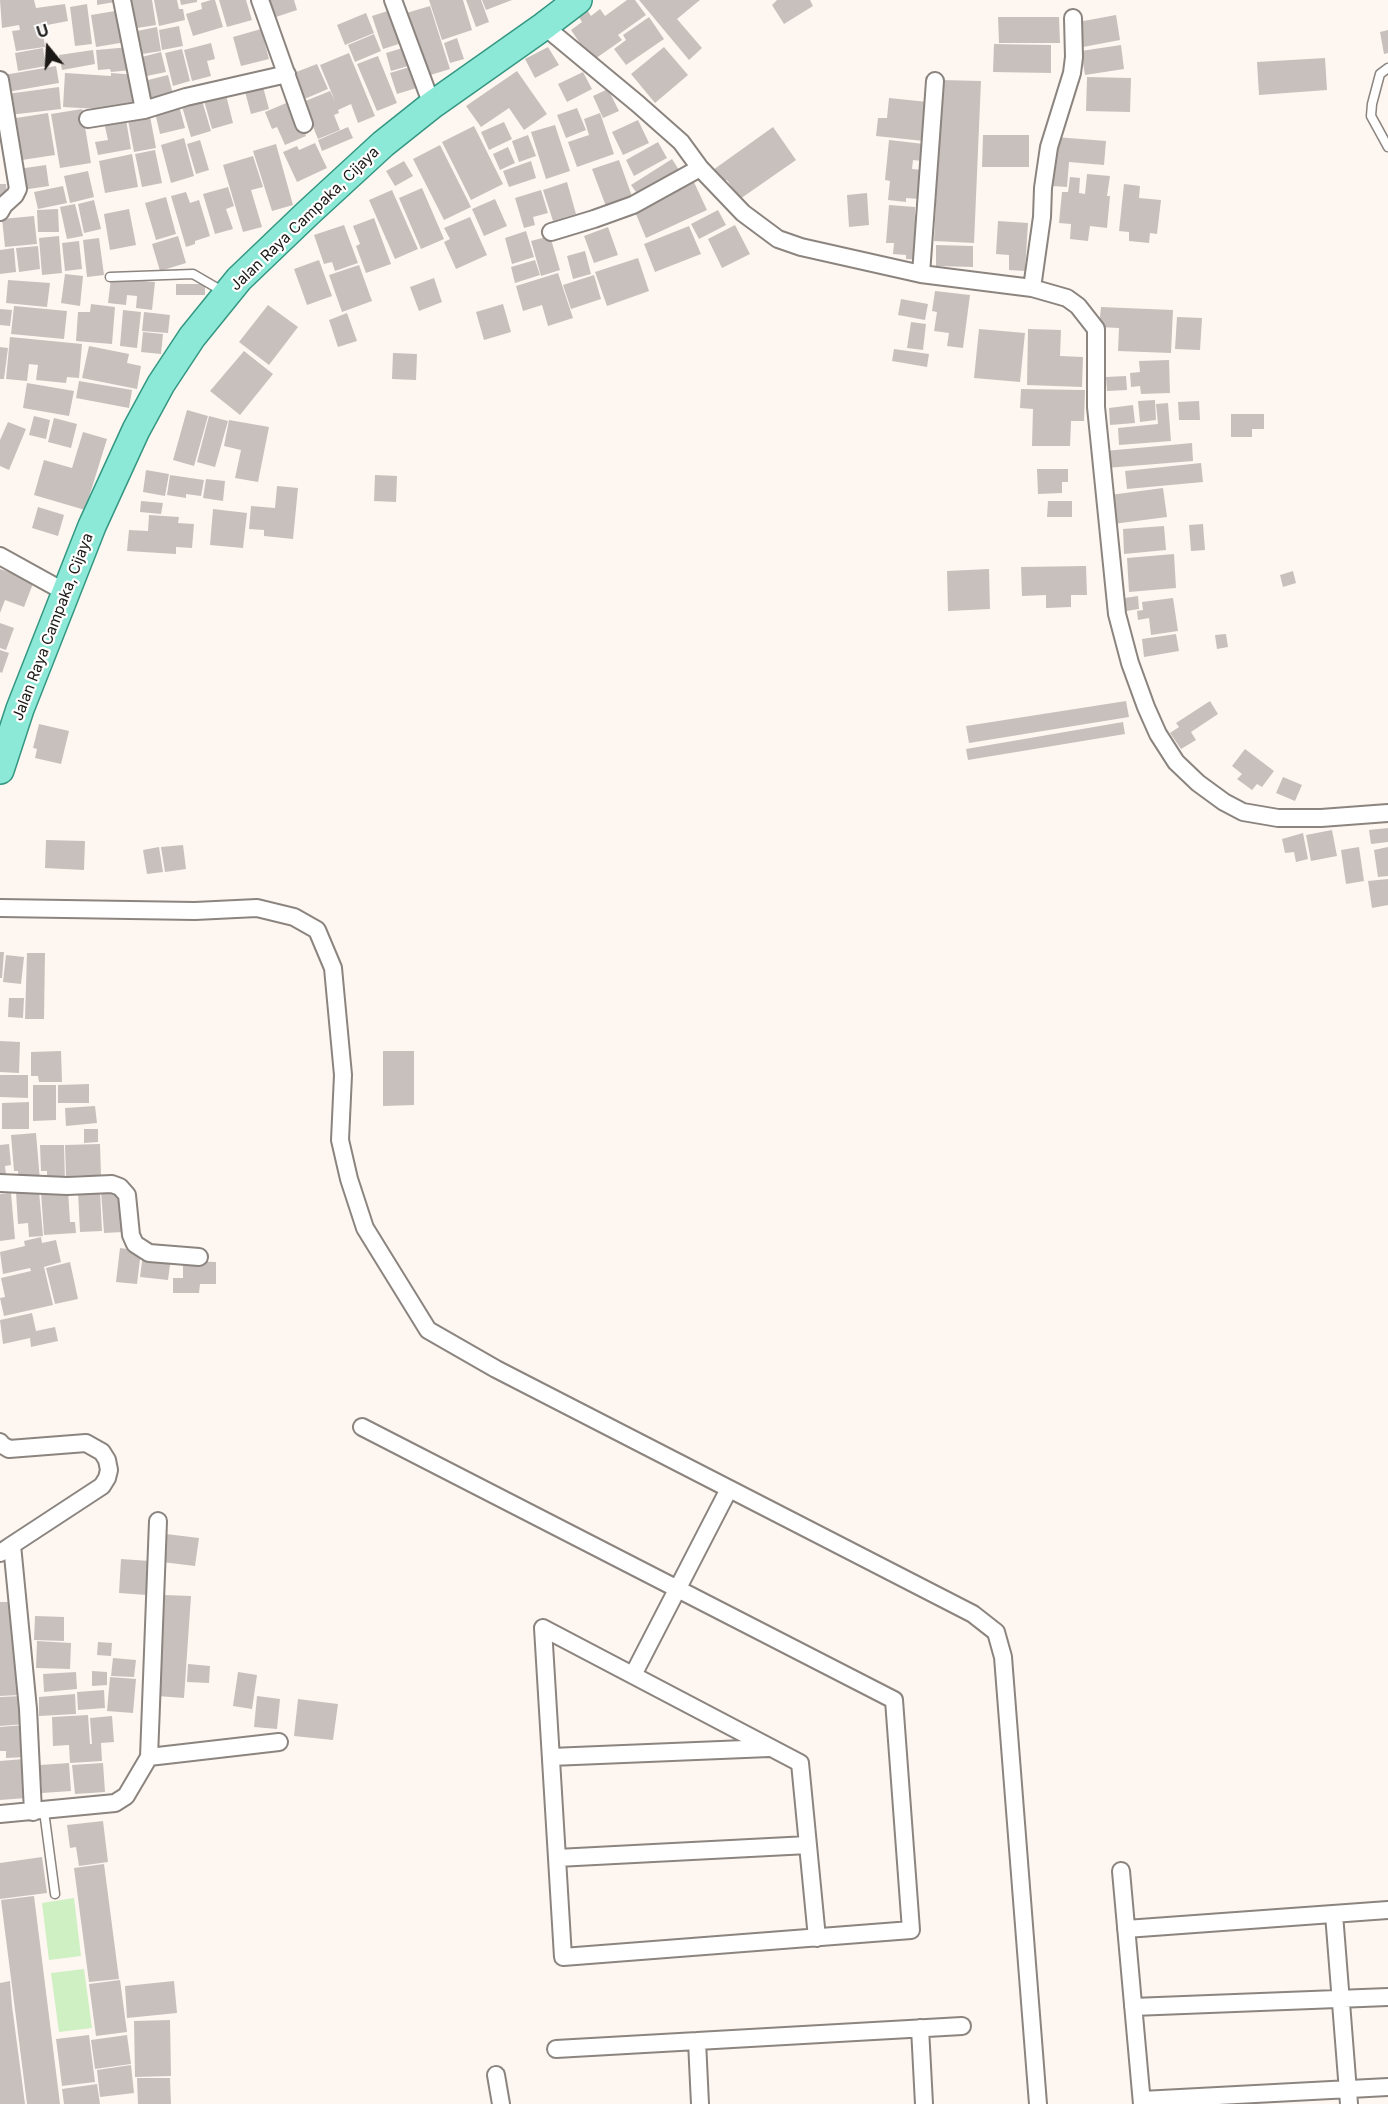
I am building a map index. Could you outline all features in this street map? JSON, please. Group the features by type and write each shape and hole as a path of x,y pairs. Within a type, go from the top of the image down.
{"main road":[{"name":"Jalan Raya Campaka, Cijaya","path":"0,770 7,727 110,486 161,384 192,337 227,293 308,213 383,144 432,105 578,0"}],"street":[{"path":"122,0 144,110"},
{"path":"260,0 304,124"},
{"path":"393,0 432,105"},
{"path":"1032,288 1049,147 1072,73 1073,18"},
{"path":"544,26 681,142 700,168 743,213 778,239 801,247 921,274 1032,288 1067,298 1078,306 1096,329 1096,407 1117,614 1130,663 1158,734 1176,762 1198,783 1224,802 1243,812 1278,818 1321,818 1388,813"},
{"path":"88,119 144,110 186,97 287,74"},
{"path":"0,80 18,189 0,212"},
{"path":"921,274 935,81"},
{"path":"551,232 633,205 700,168"},
{"path":"0,556 65,592"},
{"path":"0,908 195,911 257,908 294,917 317,930 333,968 343,1075 340,1140 349,1179 365,1228 428,1330 495,1368 973,1614 996,1632 1003,1657 1038,2104"},
{"path":"0,1183 68,1186 112,1184 120,1187 127,1195 131,1235 135,1244 149,1253 199,1257"},
{"path":"362,1427 894,1700 911,1930 817,1938 563,1957 543,1628 800,1763 817,1938"},
{"path":"0,1442 9,1449 86,1443 102,1452 109,1470 102,1486 6,1549 28,1709 38,1811"},
{"path":"633,1675 729,1489"},
{"path":"0,1814 108,1805 121,1800 149,1757 158,1521"},
{"path":"149,1757 279,1742"},
{"path":"551,1757 771,1748"},
{"path":"557,1858 808,1845"},
{"path":"1121,1871 1142,2102 1348,2096 1388,2086"},
{"path":"1126,1929 1388,1910"},
{"path":"1334,1914 1348,2096"},
{"path":"1133,2007 1388,1997"},
{"path":"556,2049 962,2026"},
{"path":"920,2028 924,2104"},
{"path":"697,2041 700,2104"},
{"path":"496,2075 501,2104"}],"lane":[{"path":"1388,68 1380,74 1371,116 1388,147"},
{"path":"110,277 193,274 227,293"},
{"path":"38,1811 55,1894"}],"green space":[{"path":"74,1898 81,1956 49,1960 42,1903"},
{"path":"84,1969 92,2028 59,2032 51,1973"}],"building":[{"path":"0,0 34,0 36,8 65,4 68,21 42,26 45,47 16,51 12,31 20,30 19,25 2,28"},
{"path":"97,0 121,0 121,1 97,5"},
{"path":"126,0 152,0 156,25 131,29"},
{"path":"154,0 177,0 179,9 183,9 185,20 159,26"},
{"path":"180,0 197,0 197,2 181,5"},
{"path":"215,0 223,27 193,36 186,14 202,9 201,3"},
{"path":"219,0 246,0 252,20 227,27"},
{"path":"267,0 294,0 297,10 273,18"},
{"path":"429,0 463,0 472,30 442,40"},
{"path":"466,0 481,0 489,22 476,27"},
{"path":"482,0 512,0 486,10"},
{"path":"627,0 635,0 646,15 618,35 622,40 592,61 571,30 582,22 575,11 584,5 591,16 600,9 605,16"},
{"path":"639,0 700,0 677,19 702,48 689,60"},
{"path":"777,0 810,0 813,6 784,24 772,5"},
{"path":"87,4 92,44 75,46 70,7"},
{"path":"430,6 450,69 424,77 403,14"},
{"path":"394,9 405,42 383,49 372,16"},
{"path":"121,10 126,42 96,47 91,15"},
{"path":"366,13 374,33 345,45 337,25"},
{"path":"1116,15 1120,40 1083,47 1078,22"},
{"path":"649,17 664,39 626,65 614,49 626,40 623,35"},
{"path":"998,17 1059,17 1060,43 999,43"},
{"path":"179,26 183,46 162,50 159,30"},
{"path":"157,27 161,51 136,55 132,32"},
{"path":"261,29 269,59 241,66 233,37"},
{"path":"1388,30 1388,53 1384,54 1380,32"},
{"path":"374,34 381,51 355,62 348,45"},
{"path":"457,38 464,59 450,63 444,43"},
{"path":"211,43 215,59 207,61 211,76 192,81 184,50"},
{"path":"994,44 1051,45 1051,73 993,72"},
{"path":"1121,45 1124,69 1085,75 1081,51"},
{"path":"409,46 415,64 391,71 386,53"},
{"path":"130,47 132,70 111,72 110,69 98,70 96,50"},
{"path":"548,47 559,65 535,78 525,59"},
{"path":"664,47 688,75 655,103 631,74"},
{"path":"43,48 46,66 18,71 15,53"},
{"path":"182,49 190,81 173,86 165,53"},
{"path":"93,50 95,64 62,70 59,55"},
{"path":"161,52 166,72 142,77 138,58"},
{"path":"349,53 375,116 358,123 351,104 338,110 339,113 334,115 340,130 318,139 303,102 330,91 335,101 320,65"},
{"path":"378,56 397,103 377,111 357,64"},
{"path":"1325,58 1327,90 1259,95 1257,62"},
{"path":"317,64 328,89 302,100 291,74"},
{"path":"416,65 423,86 397,94 390,73"},
{"path":"56,66 59,83 7,92 4,75"},
{"path":"517,71 547,114 524,130 509,108 481,127 466,106"},
{"path":"583,72 592,89 567,102 558,84"},
{"path":"65,73 137,75 134,111 63,107"},
{"path":"168,75 173,94 145,102 140,82"},
{"path":"1087,77 1131,78 1130,112 1086,111"},
{"path":"942,80 981,81 974,243 934,241"},
{"path":"262,83 269,109 251,114 244,88"},
{"path":"59,87 61,109 9,115 7,94"},
{"path":"608,89 619,111 603,118 593,96"},
{"path":"225,91 233,123 212,129 203,97"},
{"path":"201,97 211,131 191,137 181,103"},
{"path":"889,98 928,102 924,141 876,136 878,118 887,118"},
{"path":"291,101 306,136 285,145 277,127 272,129 265,112"},
{"path":"178,102 185,128 160,134 154,108"},
{"path":"577,108 586,130 566,138 557,115"},
{"path":"82,109 91,163 60,168 51,114"},
{"path":"149,111 156,148 134,152 127,115"},
{"path":"48,113 55,155 15,161 12,138 19,136 16,118"},
{"path":"600,113 614,154 577,167 568,142 589,135 584,119"},
{"path":"125,114 131,149 98,155 95,142 108,140 103,118"},
{"path":"638,120 649,143 623,155 612,132"},
{"path":"504,122 512,139 489,150 481,132"},
{"path":"555,125 570,171 546,179 531,132"},
{"path":"474,126 503,184 471,200 442,142"},
{"path":"348,127 353,138 322,151 318,140"},
{"path":"773,127 796,160 740,199 727,180 722,183 713,170"},
{"path":"528,135 536,156 519,162 512,141"},
{"path":"983,135 1029,135 1029,167 982,167"},
{"path":"1056,137 1106,141 1104,165 1069,162 1067,187 1052,186"},
{"path":"184,138 194,176 171,183 161,145"},
{"path":"200,140 209,170 196,174 187,144"},
{"path":"889,140 924,144 922,161 913,160 912,169 923,170 920,199 906,198 906,202 888,200 890,181 885,180"},
{"path":"658,142 667,158 634,176 626,160"},
{"path":"315,143 327,168 297,182 283,152 297,146 299,150"},
{"path":"276,144 293,205 272,211 253,151"},
{"path":"440,145 471,207 444,220 413,159"},
{"path":"508,147 515,163 500,170 493,154"},
{"path":"155,150 162,183 142,187 135,154"},
{"path":"132,154 138,187 105,193 99,161"},
{"path":"253,156 263,187 251,190 262,227 243,232 223,165"},
{"path":"672,159 681,173 641,199 631,185"},
{"path":"619,160 633,199 607,209 592,169"},
{"path":"404,161 413,176 395,186 386,171"},
{"path":"531,161 536,178 509,187 503,171"},
{"path":"46,165 49,186 22,190 18,169"},
{"path":"88,171 94,197 70,203 64,176"},
{"path":"1087,174 1110,176 1107,196 1110,196 1107,228 1090,226 1088,241 1070,239 1071,224 1059,223 1062,192 1068,192 1070,177 1080,178 1079,193 1085,194"},
{"path":"693,180 707,210 646,238 633,207"},
{"path":"567,182 576,214 553,221 543,190"},
{"path":"0,184 6,184 7,200 0,201"},
{"path":"1124,184 1140,186 1139,198 1161,200 1157,234 1150,233 1149,243 1129,241 1129,232 1119,231"},
{"path":"63,186 67,203 38,209 34,192"},
{"path":"228,187 234,206 226,209 233,229 215,234 203,194"},
{"path":"422,188 444,239 421,249 399,198"},
{"path":"392,190 418,249 395,259 369,200"},
{"path":"541,190 548,213 533,217 535,225 524,228 515,198"},
{"path":"186,192 190,203 199,200 210,236 186,247 171,196"},
{"path":"867,193 869,225 849,227 847,195"},
{"path":"166,197 176,234 156,240 145,203"},
{"path":"495,199 507,226 484,236 472,209"},
{"path":"94,200 101,229 84,233 78,204"},
{"path":"75,204 83,236 67,239 60,207"},
{"path":"889,205 915,207 915,215 925,215 921,260 906,259 906,255 893,254 894,243 886,243"},
{"path":"58,209 59,232 38,232 37,210"},
{"path":"129,209 136,245 110,250 104,214"},
{"path":"718,210 726,225 699,239 691,224"},
{"path":"34,216 37,244 5,247 2,219"},
{"path":"470,217 487,255 456,269 444,242 450,239 444,228"},
{"path":"374,218 391,264 366,273 356,246 360,244 353,226"},
{"path":"998,221 1028,223 1025,271 1009,270 1009,255 996,254"},
{"path":"344,225 358,263 335,271 332,262 324,264 314,235"},
{"path":"735,225 750,254 722,268 708,239"},
{"path":"689,226 701,254 655,272 644,244"},
{"path":"608,227 618,255 594,263 584,236"},
{"path":"526,231 534,257 512,264 505,238"},
{"path":"59,236 62,273 42,275 39,238"},
{"path":"178,236 186,263 160,271 152,244"},
{"path":"550,236 560,270 541,276 531,241"},
{"path":"99,238 104,275 87,277 83,240"},
{"path":"79,241 82,269 65,271 62,243"},
{"path":"936,245 973,246 973,267 936,266"},
{"path":"38,246 40,269 19,272 16,248"},
{"path":"14,248 16,272 0,274 0,250"},
{"path":"585,251 591,274 573,279 567,256"},
{"path":"638,258 649,291 607,306 595,272"},
{"path":"319,260 332,296 307,305 294,269"},
{"path":"535,260 540,275 515,283 511,267"},
{"path":"359,265 372,301 342,312 329,275"},
{"path":"558,273 573,318 548,326 542,305 523,311 516,286"},
{"path":"65,274 83,276 80,306 61,303"},
{"path":"594,275 601,299 571,309 563,285"},
{"path":"111,278 155,282 152,310 136,308 137,296 127,295 126,305 108,303"},
{"path":"434,278 442,302 419,311 410,287"},
{"path":"8,280 50,283 47,307 6,303"},
{"path":"176,284 205,284 205,295 176,295"},
{"path":"935,291 970,295 963,348 947,346 949,333 934,331 937,312 932,311"},
{"path":"901,299 928,304 925,320 898,315"},
{"path":"91,304 115,307 112,344 76,341 78,312 90,312"},
{"path":"503,304 511,332 484,340 476,312"},
{"path":"268,305 298,327 269,365 239,342"},
{"path":"14,306 67,311 64,339 11,334"},
{"path":"1101,307 1173,310 1171,353 1118,351 1119,328 1099,327"},
{"path":"0,309 12,310 10,326 0,325"},
{"path":"123,310 141,312 137,348 120,346"},
{"path":"144,312 170,315 168,333 142,331"},
{"path":"347,313 357,341 338,347 329,320"},
{"path":"1177,317 1202,318 1200,350 1175,349"},
{"path":"911,322 926,324 923,350 907,348"},
{"path":"979,329 1025,333 1020,382 974,378"},
{"path":"1028,329 1061,330 1060,356 1083,357 1082,387 1027,385"},
{"path":"143,332 163,334 161,354 141,352"},
{"path":"10,337 82,344 79,378 67,377 66,383 36,380 38,365 29,364 27,381 6,379"},
{"path":"89,346 129,354 127,363 141,366 137,389 82,378"},
{"path":"0,347 8,348 4,379 0,379"},
{"path":"894,349 929,354 927,367 892,361"},
{"path":"244,351 273,374 240,415 210,391"},
{"path":"393,353 417,354 416,380 392,379"},
{"path":"1169,360 1170,393 1141,394 1140,386 1131,387 1130,373 1140,372 1139,361"},
{"path":"1126,376 1127,390 1107,391 1106,377"},
{"path":"79,381 132,390 129,408 76,398"},
{"path":"27,383 74,391 69,416 23,408"},
{"path":"1021,389 1085,390 1084,421 1071,421 1070,446 1032,446 1033,409 1020,408"},
{"path":"1155,400 1156,420 1140,422 1138,401"},
{"path":"1199,401 1200,420 1179,420 1178,402"},
{"path":"1168,403 1171,441 1119,445 1118,428 1158,424 1156,404"},
{"path":"1133,405 1135,423 1110,425 1109,408"},
{"path":"187,410 208,416 194,466 173,460"},
{"path":"1231,414 1264,414 1264,429 1252,429 1252,437 1231,437"},
{"path":"34,416 50,420 46,439 29,435"},
{"path":"209,416 228,421 215,467 197,462"},
{"path":"54,418 77,424 71,448 48,442"},
{"path":"229,420 269,427 258,482 235,478 241,450 224,446"},
{"path":"8,422 26,429 9,470 0,466 0,440"},
{"path":"83,432 107,439 85,510 34,495 44,460 72,468"},
{"path":"1192,443 1193,461 1106,468 1105,451"},
{"path":"1201,463 1203,482 1127,489 1125,471"},
{"path":"1037,469 1068,469 1068,482 1062,482 1062,493 1038,494"},
{"path":"146,470 169,474 165,496 143,492"},
{"path":"170,475 204,480 201,496 186,494 186,498 167,495"},
{"path":"375,475 397,476 396,502 374,501"},
{"path":"206,479 225,481 223,501 203,498"},
{"path":"277,486 298,488 293,539 264,536 264,530 249,529 251,506 275,508"},
{"path":"1163,488 1167,517 1113,524 1110,495"},
{"path":"141,501 163,503 161,514 140,512"},
{"path":"1048,501 1072,501 1072,517 1047,517"},
{"path":"38,507 64,515 58,536 32,528"},
{"path":"213,509 247,513 243,548 210,545"},
{"path":"149,515 179,517 178,523 194,524 192,548 176,547 176,554 127,551 129,530 148,531"},
{"path":"1203,524 1205,550 1191,551 1189,525"},
{"path":"1164,526 1166,550 1124,554 1123,529"},
{"path":"1174,554 1176,588 1129,592 1127,558"},
{"path":"1086,566 1087,595 1071,595 1071,607 1046,608 1046,595 1022,596 1021,567"},
{"path":"0,569 34,581 24,607 5,600 0,613"},
{"path":"989,569 990,609 948,611 947,571"},
{"path":"1293,571 1296,583 1283,587 1280,575"},
{"path":"1138,596 1139,609 1120,612 1118,599"},
{"path":"1173,598 1178,631 1151,635 1149,618 1138,620 1137,611 1143,610 1142,602"},
{"path":"0,623 14,628 6,650 0,648"},
{"path":"1176,634 1179,651 1144,657 1142,639"},
{"path":"1226,634 1228,647 1217,649 1215,635"},
{"path":"0,650 9,653 2,673 0,672"},
{"path":"1126,701 1129,717 969,743 966,726"},
{"path":"1210,701 1218,714 1191,732 1196,740 1181,749 1170,733 1179,727 1176,723"},
{"path":"1123,722 1125,734 968,760 966,749"},
{"path":"39,724 69,731 61,764 35,758 37,749 33,748"},
{"path":"1245,749 1274,771 1262,787 1257,784 1252,790 1237,779 1242,774 1232,766"},
{"path":"1283,777 1302,785 1295,801 1276,793"},
{"path":"1388,828 1388,842 1371,844 1369,830"},
{"path":"1332,830 1337,856 1311,861 1306,835"},
{"path":"1303,833 1308,859 1296,862 1294,852 1285,853 1282,839"},
{"path":"46,840 85,841 84,870 45,868"},
{"path":"183,845 186,869 165,872 161,847"},
{"path":"159,847 163,872 147,874 143,850"},
{"path":"1359,847 1364,881 1346,884 1341,850"},
{"path":"1388,847 1388,876 1378,877 1374,850"},
{"path":"1388,879 1388,905 1372,908 1368,881"},
{"path":"0,952 4,952 2,978 0,978"},
{"path":"27,953 45,953 44,1019 25,1019"},
{"path":"6,955 24,957 21,984 3,982"},
{"path":"9,998 24,998 23,1018 8,1017"},
{"path":"0,1041 20,1042 19,1073 0,1072"},
{"path":"61,1051 62,1082 39,1082 38,1076 31,1076 31,1052"},
{"path":"383,1051 414,1051 414,1105 383,1106"},
{"path":"0,1075 28,1075 28,1098 0,1097"},
{"path":"89,1084 89,1103 58,1103 58,1085"},
{"path":"33,1085 56,1085 56,1120 33,1121"},
{"path":"29,1102 29,1129 2,1129 2,1103"},
{"path":"95,1106 97,1123 66,1126 65,1108"},
{"path":"84,1129 98,1129 98,1142 84,1143"},
{"path":"36,1133 40,1181 19,1182 18,1171 14,1171 11,1135"},
{"path":"9,1144 11,1165 5,1166 6,1175 0,1176 0,1145"},
{"path":"100,1144 101,1175 66,1176 65,1145"},
{"path":"40,1145 64,1145 65,1183 47,1183 47,1171 41,1171"},
{"path":"120,1189 123,1232 104,1233 101,1190"},
{"path":"68,1190 70,1222 75,1222 76,1233 44,1235 41,1192"},
{"path":"39,1191 43,1236 29,1237 28,1223 18,1224 16,1192"},
{"path":"100,1191 102,1231 80,1232 78,1192"},
{"path":"11,1193 15,1239 0,1241 0,1194"},
{"path":"41,1237 42,1243 56,1240 61,1262 44,1267 53,1305 4,1316 0,1298 5,1297 1,1278 31,1271 30,1268 3,1274 0,1252 25,1246 24,1241"},
{"path":"120,1248 141,1251 137,1284 116,1282"},
{"path":"143,1254 171,1257 168,1280 140,1277"},
{"path":"183,1261 216,1262 216,1284 200,1284 199,1293 173,1293 173,1278 183,1278"},
{"path":"70,1262 78,1299 55,1304 46,1268"},
{"path":"32,1313 36,1331 55,1327 58,1341 31,1347 30,1338 3,1344 0,1320"},
{"path":"166,1534 199,1538 195,1566 162,1562"},
{"path":"121,1559 150,1561 147,1595 119,1593"},
{"path":"163,1595 191,1596 184,1698 157,1696"},
{"path":"0,1602 13,1602 19,1695 0,1696"},
{"path":"35,1616 64,1617 64,1641 34,1640"},
{"path":"37,1641 71,1643 70,1669 36,1668"},
{"path":"98,1642 112,1643 111,1656 97,1655"},
{"path":"113,1658 136,1660 134,1677 111,1676"},
{"path":"188,1664 210,1666 209,1683 187,1682"},
{"path":"92,1671 107,1672 107,1685 92,1686"},
{"path":"76,1672 77,1689 44,1692 43,1674"},
{"path":"238,1672 257,1675 252,1709 233,1706"},
{"path":"110,1677 136,1679 133,1713 107,1711"},
{"path":"104,1690 105,1708 78,1710 77,1692"},
{"path":"75,1694 76,1714 39,1716 39,1697"},
{"path":"24,1696 26,1724 0,1726 0,1697"},
{"path":"257,1696 280,1699 277,1729 254,1727"},
{"path":"298,1699 338,1704 333,1740 294,1736"},
{"path":"88,1715 90,1744 92,1744 90,1718 112,1716 114,1742 101,1743 102,1761 70,1763 69,1745 53,1746 52,1717"},
{"path":"24,1725 26,1757 6,1758 6,1751 0,1751 0,1727"},
{"path":"24,1759 26,1798 0,1800 0,1761"},
{"path":"69,1763 71,1791 42,1793 40,1765"},
{"path":"103,1763 105,1792 75,1794 72,1765"},
{"path":"103,1821 108,1862 79,1866 76,1847 70,1848 67,1825"},
{"path":"42,1857 47,1893 0,1899 0,1863"},
{"path":"104,1864 119,1979 89,1982 74,1868"},
{"path":"34,1896 60,2104 27,2104 1,1900"},
{"path":"120,1980 127,2032 96,2036 89,1984"},
{"path":"10,1981 25,2104 0,2104 0,1983"},
{"path":"174,1981 177,2013 127,2018 125,1986"},
{"path":"170,2020 171,2076 135,2077 134,2021"},
{"path":"89,2035 95,2082 62,2086 56,2039"},
{"path":"127,2035 131,2064 95,2069 91,2040"},
{"path":"131,2065 134,2093 100,2097 97,2070"},
{"path":"137,2078 170,2078 171,2104 138,2104"},
{"path":"97,2084 100,2104 64,2104 62,2089"}]}
